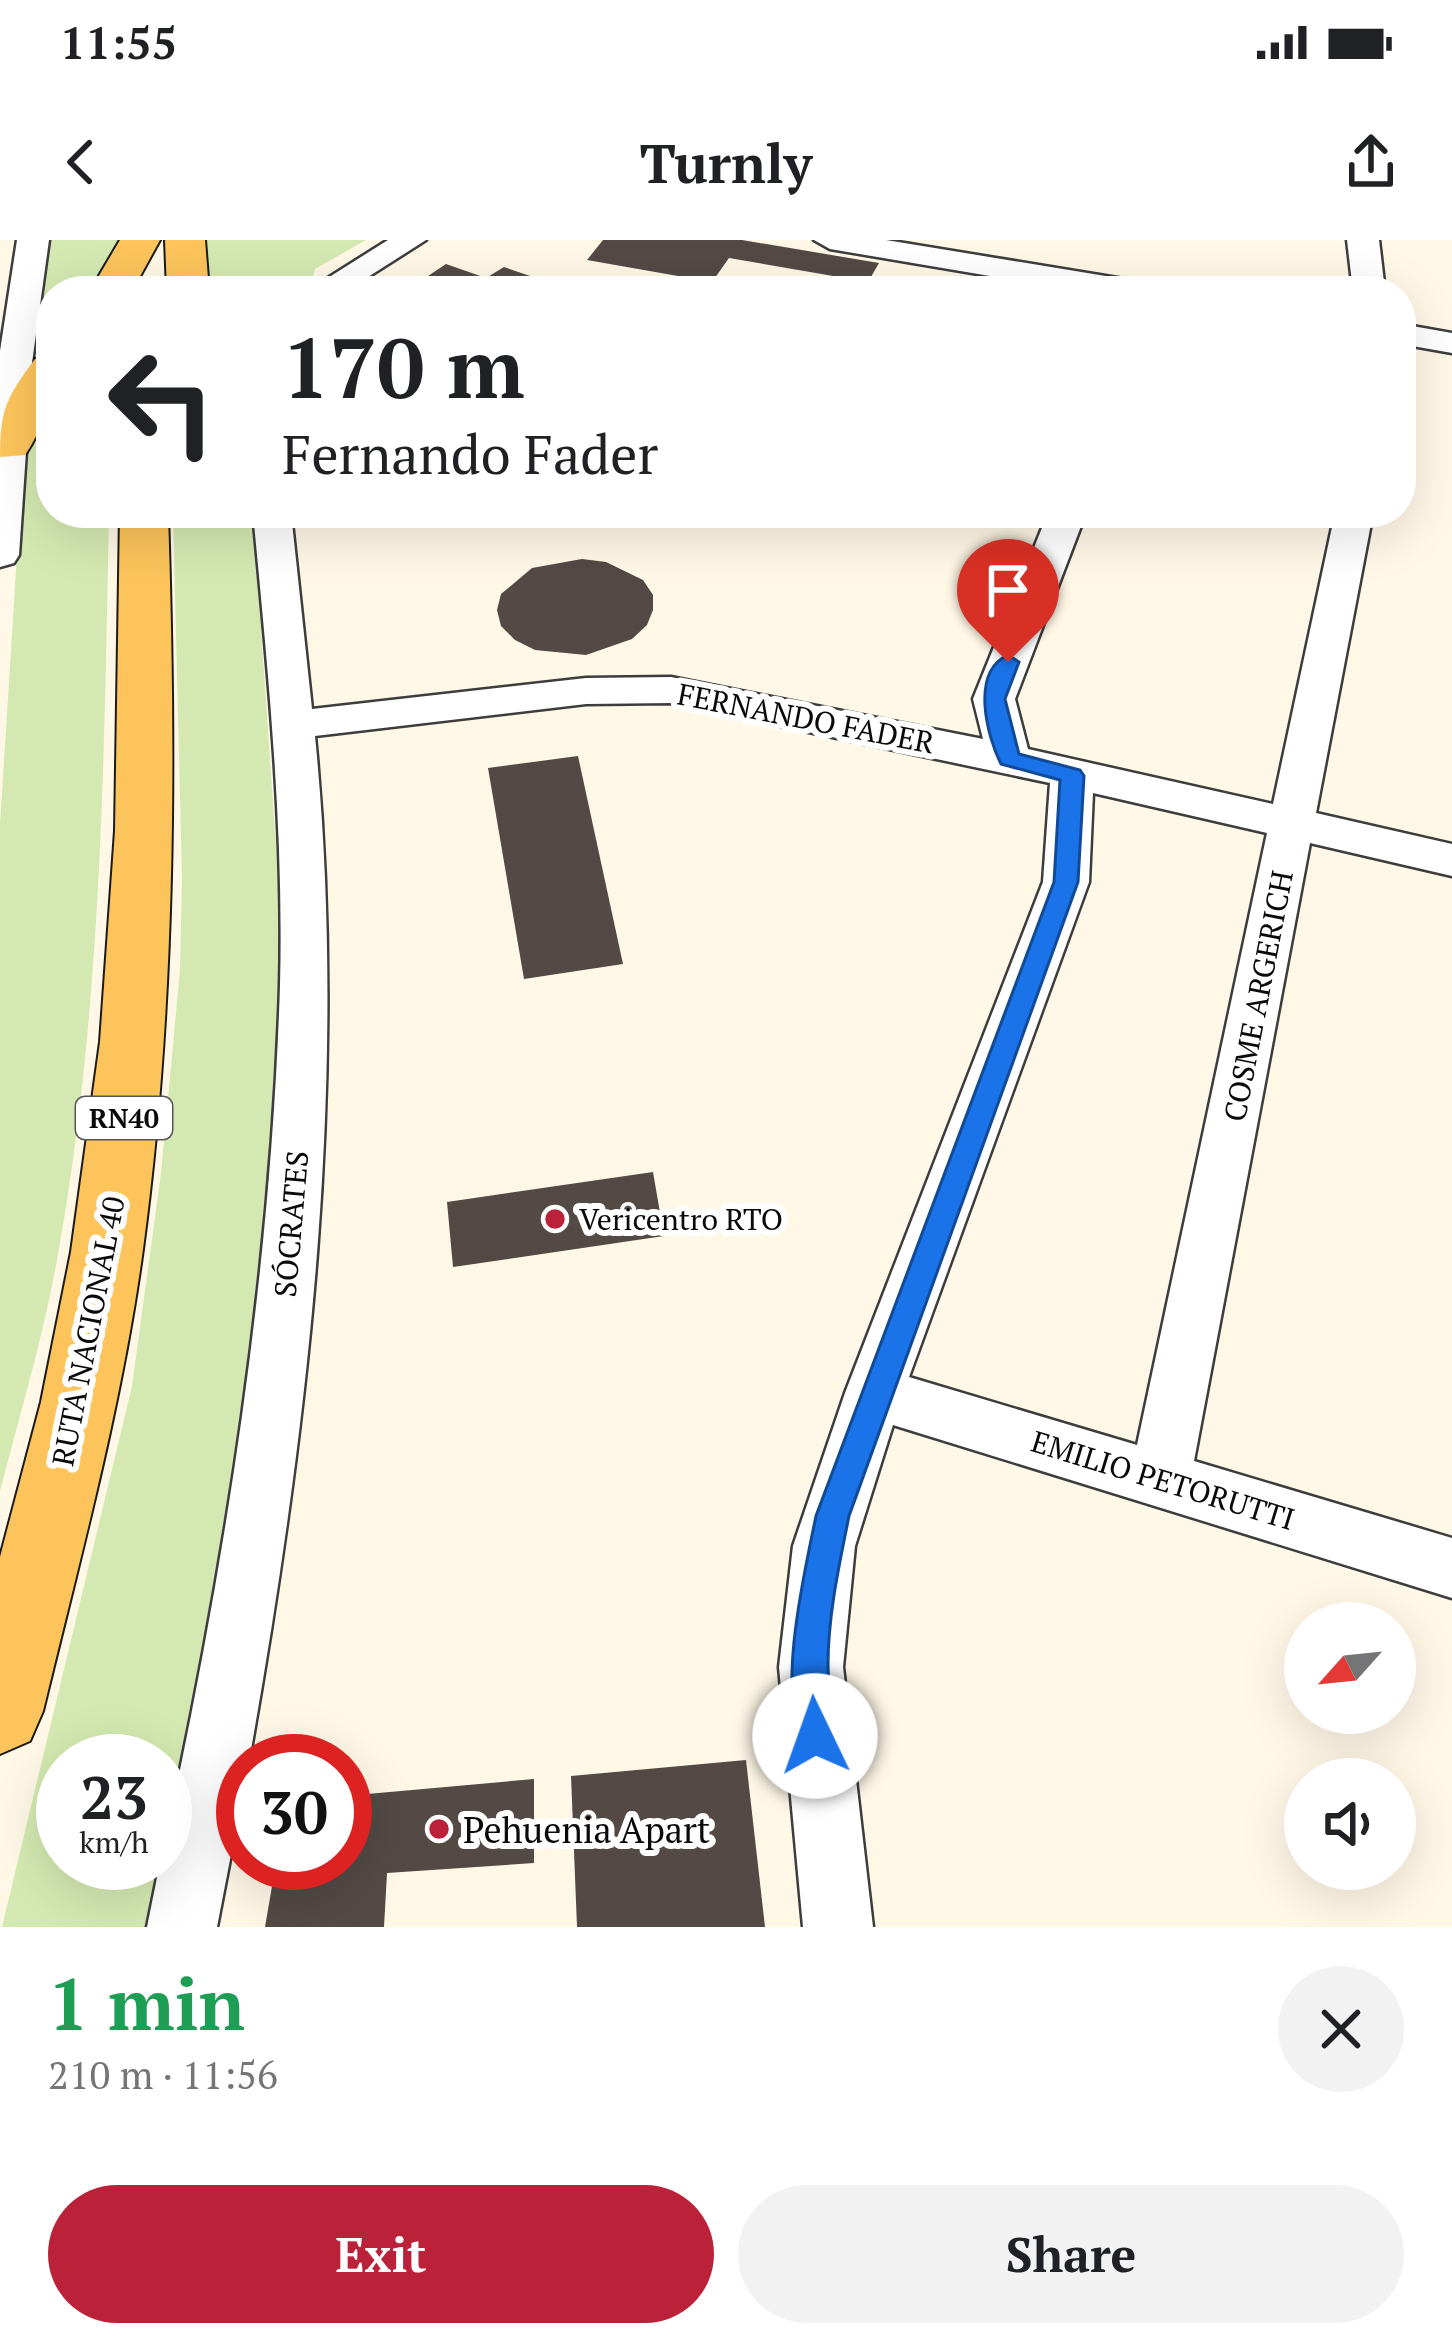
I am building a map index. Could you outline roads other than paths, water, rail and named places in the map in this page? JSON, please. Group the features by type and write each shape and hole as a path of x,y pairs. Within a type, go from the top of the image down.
{"main road":[{"path":"137,268 161,240"},
{"path":"185,240 187,276"},
{"path":"9,446 36,388"},
{"name":"RUTA NACIONAL 40","path":"0,1711 88,1356 122,1140 146,848 144,528"}],"street":[{"path":"0,555 33,240"},
{"path":"349,276 410,240"},
{"path":"830,240 1046,276"},
{"path":"1363,240 1367,276"},
{"path":"1416,337 1452,343"},
{"name":"SÓCRATES","path":"182,1927 264,1492 291,1243 304,982 293,725 273,528"},
{"path":"1009,759 994,699 1061,528"},
{"name":"COSME ARGERICH","path":"1160,1480 1351,528"},
{"name":"FERNANDO FADER","path":"293,725 629,687 718,697 1452,860"},
{"path":"838,1927 811,1667 824,1546 874,1393 1066,882 1072,776"},
{"name":"EMILIO PETORUTTI","path":"874,1393 1452,1568"}],"place":[{"name":"Vericentro RTO","path":"555,1219"},
{"name":"Pehuenia Apart","path":"439,1829"}]}
